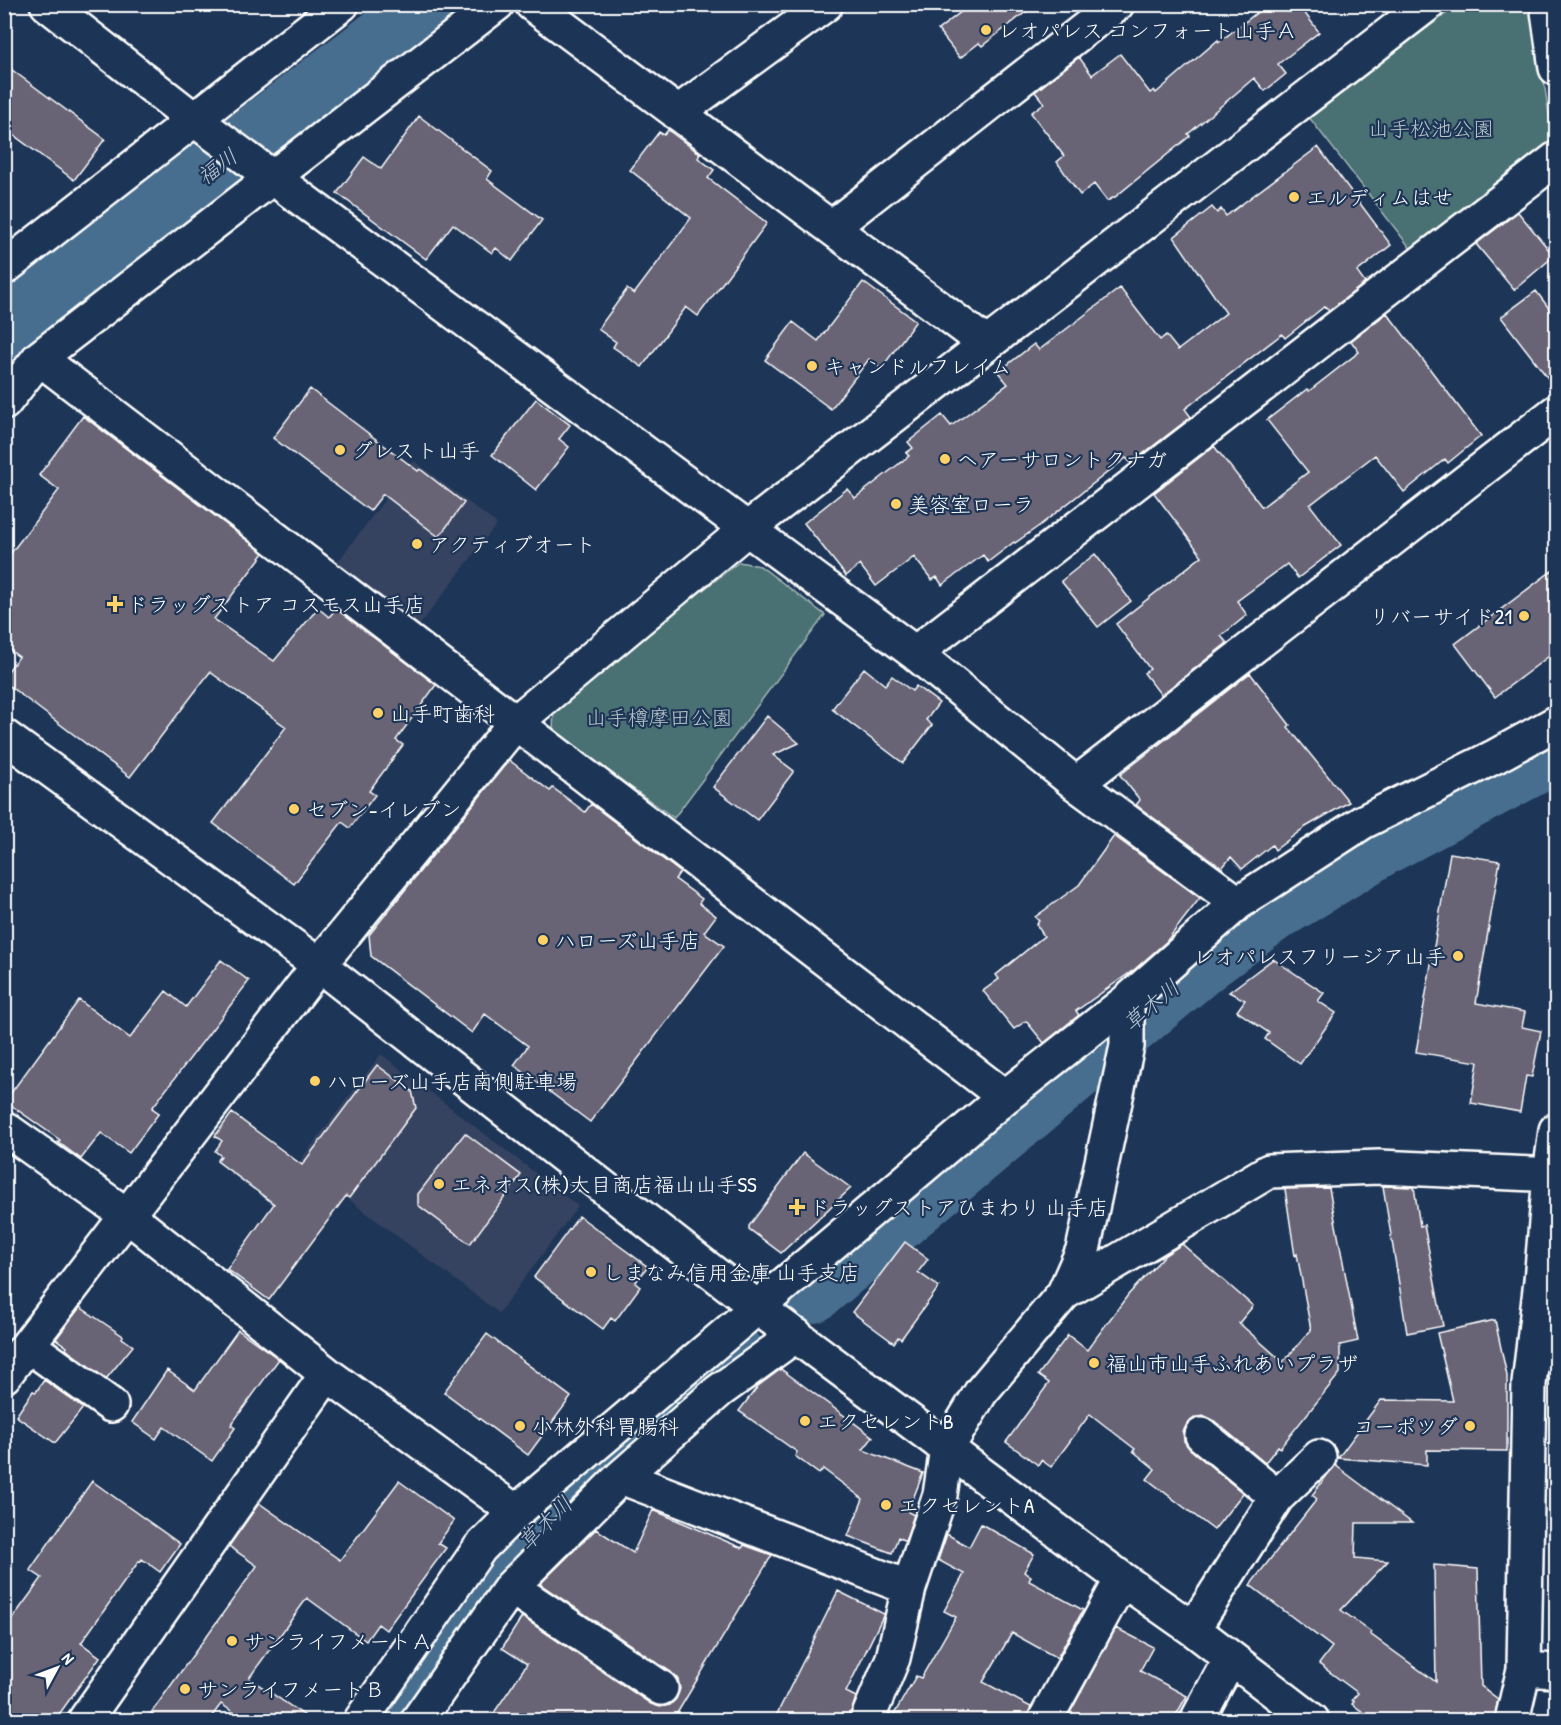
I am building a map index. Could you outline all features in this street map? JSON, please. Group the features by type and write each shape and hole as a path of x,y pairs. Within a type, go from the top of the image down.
{"street":[{"path":"47,4 195,120 915,653 1076,784 1238,903"},
{"path":"4,268 342,4"},
{"path":"4,403 39,358 497,4"},
{"path":"532,4 987,344"},
{"path":"677,113 826,4"},
{"path":"832,227 1117,4"},
{"path":"4,1376 319,965 516,722 747,529 1428,4"},
{"path":"1547,4 1557,68"},
{"path":"915,653 1557,159"},
{"path":"39,358 1005,1097"},
{"path":"1076,784 1557,412"},
{"path":"361,1720 480,1548 516,1512 1005,1097 1127,1016 1238,903 1363,822 1557,723"},
{"path":"4,736 319,965 757,1307 1122,1579 1193,1629 1312,1720"},
{"path":"867,1720 893,1658 909,1588 940,1495 947,1448 981,1392 1064,1293 1083,1250 1127,1046 1127,1016"},
{"path":"4,1128 128,1216 327,1374 516,1512"},
{"path":"1512,1720 1524,1669 1529,1384 1549,1285 1557,1130"},
{"path":"1064,1293 1269,1172 1378,1167 1553,1175"},
{"path":"418,1720 511,1587 621,1477 719,1391 796,1335"},
{"path":"28,1345 111,1405"},
{"path":"85,1720 327,1374"},
{"path":"1202,1435 1277,1497"},
{"path":"1193,1629 1277,1497 1318,1457"},
{"path":"621,1477 909,1588"},
{"path":"1045,1720 1122,1579"},
{"path":"511,1587 661,1688"},
{"path":"1197,1720 1230,1659"},
{"path":"1524,1669 1557,1671"}],"shaded area":[{"name":"アクティブオート","path":"414,461 497,524 418,627 336,564"},
{"name":"エネオス(株)大目商店福山山手SS","path":"381,1054 578,1206 499,1313 299,1162"}],"green space":[{"name":"山手松池公園","path":"1458,5 1532,5 1553,140 1411,249 1308,116"},
{"name":"山手樽摩田公園","path":"739,562 760,566 825,615 674,818 553,731 554,706"}],"building":[{"name":"レオパレス コンフォート山手Ａ","path":"971,4 1036,4 982,46 979,43 960,58 938,30"},
{"path":"1268,4 1298,4 1319,32 1278,64 1286,74 1265,91 1254,78 1188,134 1190,136 1115,197 1107,201 1094,184 1080,195 1057,162 1064,156 1031,113 1044,103 1035,92 1079,57 1092,75 1120,54 1150,93 1154,90 1156,93 1218,40 1219,42"},
{"path":"4,64 105,139 74,180 4,128"},
{"path":"419,116 492,171 487,179 542,220 512,261 496,248 492,253 453,224 426,259 337,193 364,157 381,169"},
{"path":"668,130 700,154 698,158 714,170 708,178 767,223 698,316 686,307 642,367 613,347 616,342 598,329 627,289 634,294 691,218 630,170 659,132 664,135"},
{"path":"1318,147 1391,245 1357,272 1365,283 1329,311 1325,306 1285,338 1282,334 1185,409 1191,417 1131,463 1126,458 1039,526 988,562 983,555 942,585 937,577 932,580 914,557 876,586 860,565 846,576 804,523 847,489 855,498 909,456 906,453 913,448 908,442 942,415 951,426 1008,384 998,372 1034,344 1039,350 1120,288 1160,340 1166,335 1178,350 1226,313 1174,237 1212,207 1217,213 1221,209 1226,216"},
{"path":"1518,212 1554,256 1514,290 1476,244"},
{"path":"863,282 916,321 881,369 869,359 831,409 765,360 793,322 818,341"},
{"path":"1536,291 1557,319 1557,390 1501,317"},
{"path":"1387,313 1481,436 1448,463 1445,459 1404,492 1375,455 1310,505 1341,545 1298,578 1287,564 1237,601 1247,615 1221,636 1227,643 1161,695 1144,673 1150,669 1116,624 1202,556 1154,493 1214,446 1262,507 1308,472 1267,420 1359,352 1351,341"},
{"name":"グレスト山手","path":"310,389 464,503 439,537 383,494 370,511 273,438"},
{"path":"536,399 570,425 559,439 569,447 536,490 492,455"},
{"name":"ドラッグストア コスモス山手店","path":"83,416 264,553 214,619 274,661 318,608 329,617 336,609 436,685 396,740 403,745 369,791 375,795 350,828 342,822 294,884 213,823 286,727 210,672 130,777 4,682 4,676 19,657 4,646 4,562 59,490 39,475"},
{"path":"1095,554 1131,601 1098,627 1061,581"},
{"name":"リバーサイド21","path":"1557,567 1557,650 1495,697 1455,644"},
{"path":"864,668 885,685 892,676 912,691 916,686 939,703 926,720 932,725 903,763 832,709"},
{"path":"1250,673 1290,725 1288,727 1349,802 1304,828 1275,850 1272,845 1242,869 1231,857 1222,868 1136,805 1140,800 1120,775"},
{"path":"767,716 799,743 773,755 794,771 757,820 713,787"},
{"name":"ハローズ山手店","path":"509,760 550,791 553,788 585,812 591,804 680,872 675,879 702,899 699,903 716,916 704,932 724,946 590,1122 514,1065 528,1046 485,1014 472,1033 371,956 369,935"},
{"path":"1114,836 1200,898 1166,942 1135,969 1076,1011 1079,1015 1044,1043 1026,1021 1014,1029 983,991 999,979 996,975 1044,936 1036,924 1039,921 1035,917 1079,885"},
{"name":"レオパレスフリージア山手","path":"1450,853 1500,861 1476,1003 1525,1012 1522,1027 1541,1031 1532,1077 1526,1076 1520,1112 1471,1103 1478,1062 1416,1052"},
{"path":"1273,959 1324,993 1318,1001 1336,1013 1300,1064 1265,1039 1269,1033 1237,1011 1245,1000 1229,992"},
{"path":"221,960 249,981 152,1108 159,1113 129,1153 101,1133 81,1159 58,1142 60,1140 5,1101 79,1000 130,1038 166,991 186,1007"},
{"path":"377,1065 412,1091 416,1108 349,1198 346,1196 269,1300 227,1269 274,1204 217,1161 221,1156 215,1151 222,1141 215,1136 232,1113 302,1165"},
{"path":"465,1133 521,1175 470,1244 418,1205 418,1194"},
{"name":"ドラッグストアひまわり 山手店","path":"803,1153 851,1188 781,1253 749,1229 749,1226"},
{"path":"1383,1186 1414,1187 1420,1226 1424,1225 1443,1326 1407,1333"},
{"path":"1329,1188 1358,1341 1340,1345 1340,1373 1280,1448 1278,1446 1265,1463 1205,1416 1196,1417 1187,1424 1183,1432 1184,1441 1190,1449 1243,1493 1214,1530 1147,1479 1155,1469 1133,1451 1135,1449 1090,1414 1051,1467 1041,1460 1038,1465 1006,1442 1049,1383 1038,1375 1068,1335 1087,1350 1128,1295 1165,1255 1182,1244 1253,1306 1239,1323 1283,1362 1311,1330 1297,1254 1295,1256 1285,1189"},
{"name":"しまなみ信用金庫 山手支店","path":"579,1216 648,1267 635,1283 640,1287 615,1321 611,1318 603,1329 534,1277"},
{"path":"905,1242 928,1259 918,1272 939,1287 901,1339 898,1337 894,1343 852,1312"},
{"path":"80,1307 123,1336 122,1338 133,1346 106,1379 56,1339"},
{"path":"1495,1320 1507,1376 1507,1451 1427,1450 1427,1465 1338,1458 1381,1400 1453,1401 1437,1333"},
{"path":"238,1330 279,1359 231,1425 235,1428 212,1461 164,1427 156,1439 132,1422 167,1370 195,1390"},
{"name":"小林外科胃腸科","path":"487,1334 571,1397 528,1455 444,1392"},
{"path":"781,1369 873,1437 863,1450 923,1473 908,1512 914,1515 905,1541 898,1537 892,1553 848,1536 863,1499 823,1469 819,1474 795,1456 797,1452 739,1411 758,1386"},
{"path":"44,1380 83,1408 55,1443 16,1416 33,1391 36,1392"},
{"path":"1335,1465 1412,1523 1356,1523 1355,1558 1388,1561 1341,1610 1436,1682 1434,1565 1478,1569 1481,1686 1498,1699 1494,1720 1374,1720 1352,1704 1354,1701 1352,1700 1358,1693 1319,1664 1332,1647 1250,1585 1317,1499 1312,1495"},
{"path":"92,1481 180,1544 160,1572 142,1559 139,1561 81,1643 100,1657 55,1720 4,1720 4,1630 42,1578 30,1570"},
{"path":"399,1481 454,1521 438,1543 446,1548 386,1630 378,1624 366,1641 307,1598 249,1678 311,1720 245,1720 221,1704 209,1720 146,1720 257,1566 229,1546 259,1503 340,1560"},
{"path":"653,1510 742,1548 744,1545 772,1555 673,1720 489,1720 527,1664 502,1648 522,1617 651,1704 660,1707 670,1705 676,1699 680,1689 678,1679 671,1672 540,1584 596,1529 633,1553"},
{"path":"981,1524 1034,1554 1024,1572 1031,1576 1029,1581 1083,1610 1057,1658 1012,1633 983,1682 1031,1707 1026,1720 887,1720 890,1714 893,1716 916,1676 921,1678 956,1617 944,1611 964,1574 938,1560 947,1534 969,1547"},
{"path":"838,1591 884,1614 846,1692 856,1697 849,1720 774,1720"},
{"path":"1116,1628 1153,1647 1140,1671 1187,1696 1173,1720 1066,1720"}],"waterway":[{"name":"福川","path":"4,328 430,4"},
{"name":"草木川","path":"812,1291 1201,963 1268,913 1381,844 1556,751"},
{"name":"草木川","path":"389,1720 436,1649 500,1569 570,1497 735,1357"}],"place":[{"name":"レオパレス コンフォート山手Ａ","path":"986,30"},
{"name":"エルディムはせ","path":"1294,197"},
{"name":"キャンドルフレイム","path":"812,366"},
{"name":"グレスト山手","path":"340,450"},
{"name":"ヘアーサロントクナガ","path":"945,459"},
{"name":"美容室ローラ","path":"896,504"},
{"name":"アクティブオート","path":"417,544"},
{"name":"ドラッグストア コスモス山手店","path":"115,604"},
{"name":"リバーサイド21","path":"1524,616"},
{"name":"山手町歯科","path":"378,713"},
{"name":"セブン-イレブン","path":"294,809"},
{"name":"ハローズ山手店","path":"543,940"},
{"name":"レオパレスフリージア山手","path":"1458,956"},
{"name":"ハローズ山手店南側駐車場","path":"315,1081"},
{"name":"エネオス(株)大目商店福山山手SS","path":"439,1184"},
{"name":"ドラッグストアひまわり 山手店","path":"797,1207"},
{"name":"しまなみ信用金庫 山手支店","path":"591,1272"},
{"name":"福山市山手ふれあいプラザ","path":"1094,1363"},
{"name":"エクセレントB","path":"805,1421"},
{"name":"小林外科胃腸科","path":"520,1426"},
{"name":"コーポツダ","path":"1470,1426"},
{"name":"エクセレントA","path":"886,1505"},
{"name":"サンライフメートＡ","path":"232,1641"},
{"name":"サンライフメートＢ","path":"185,1689"}]}
